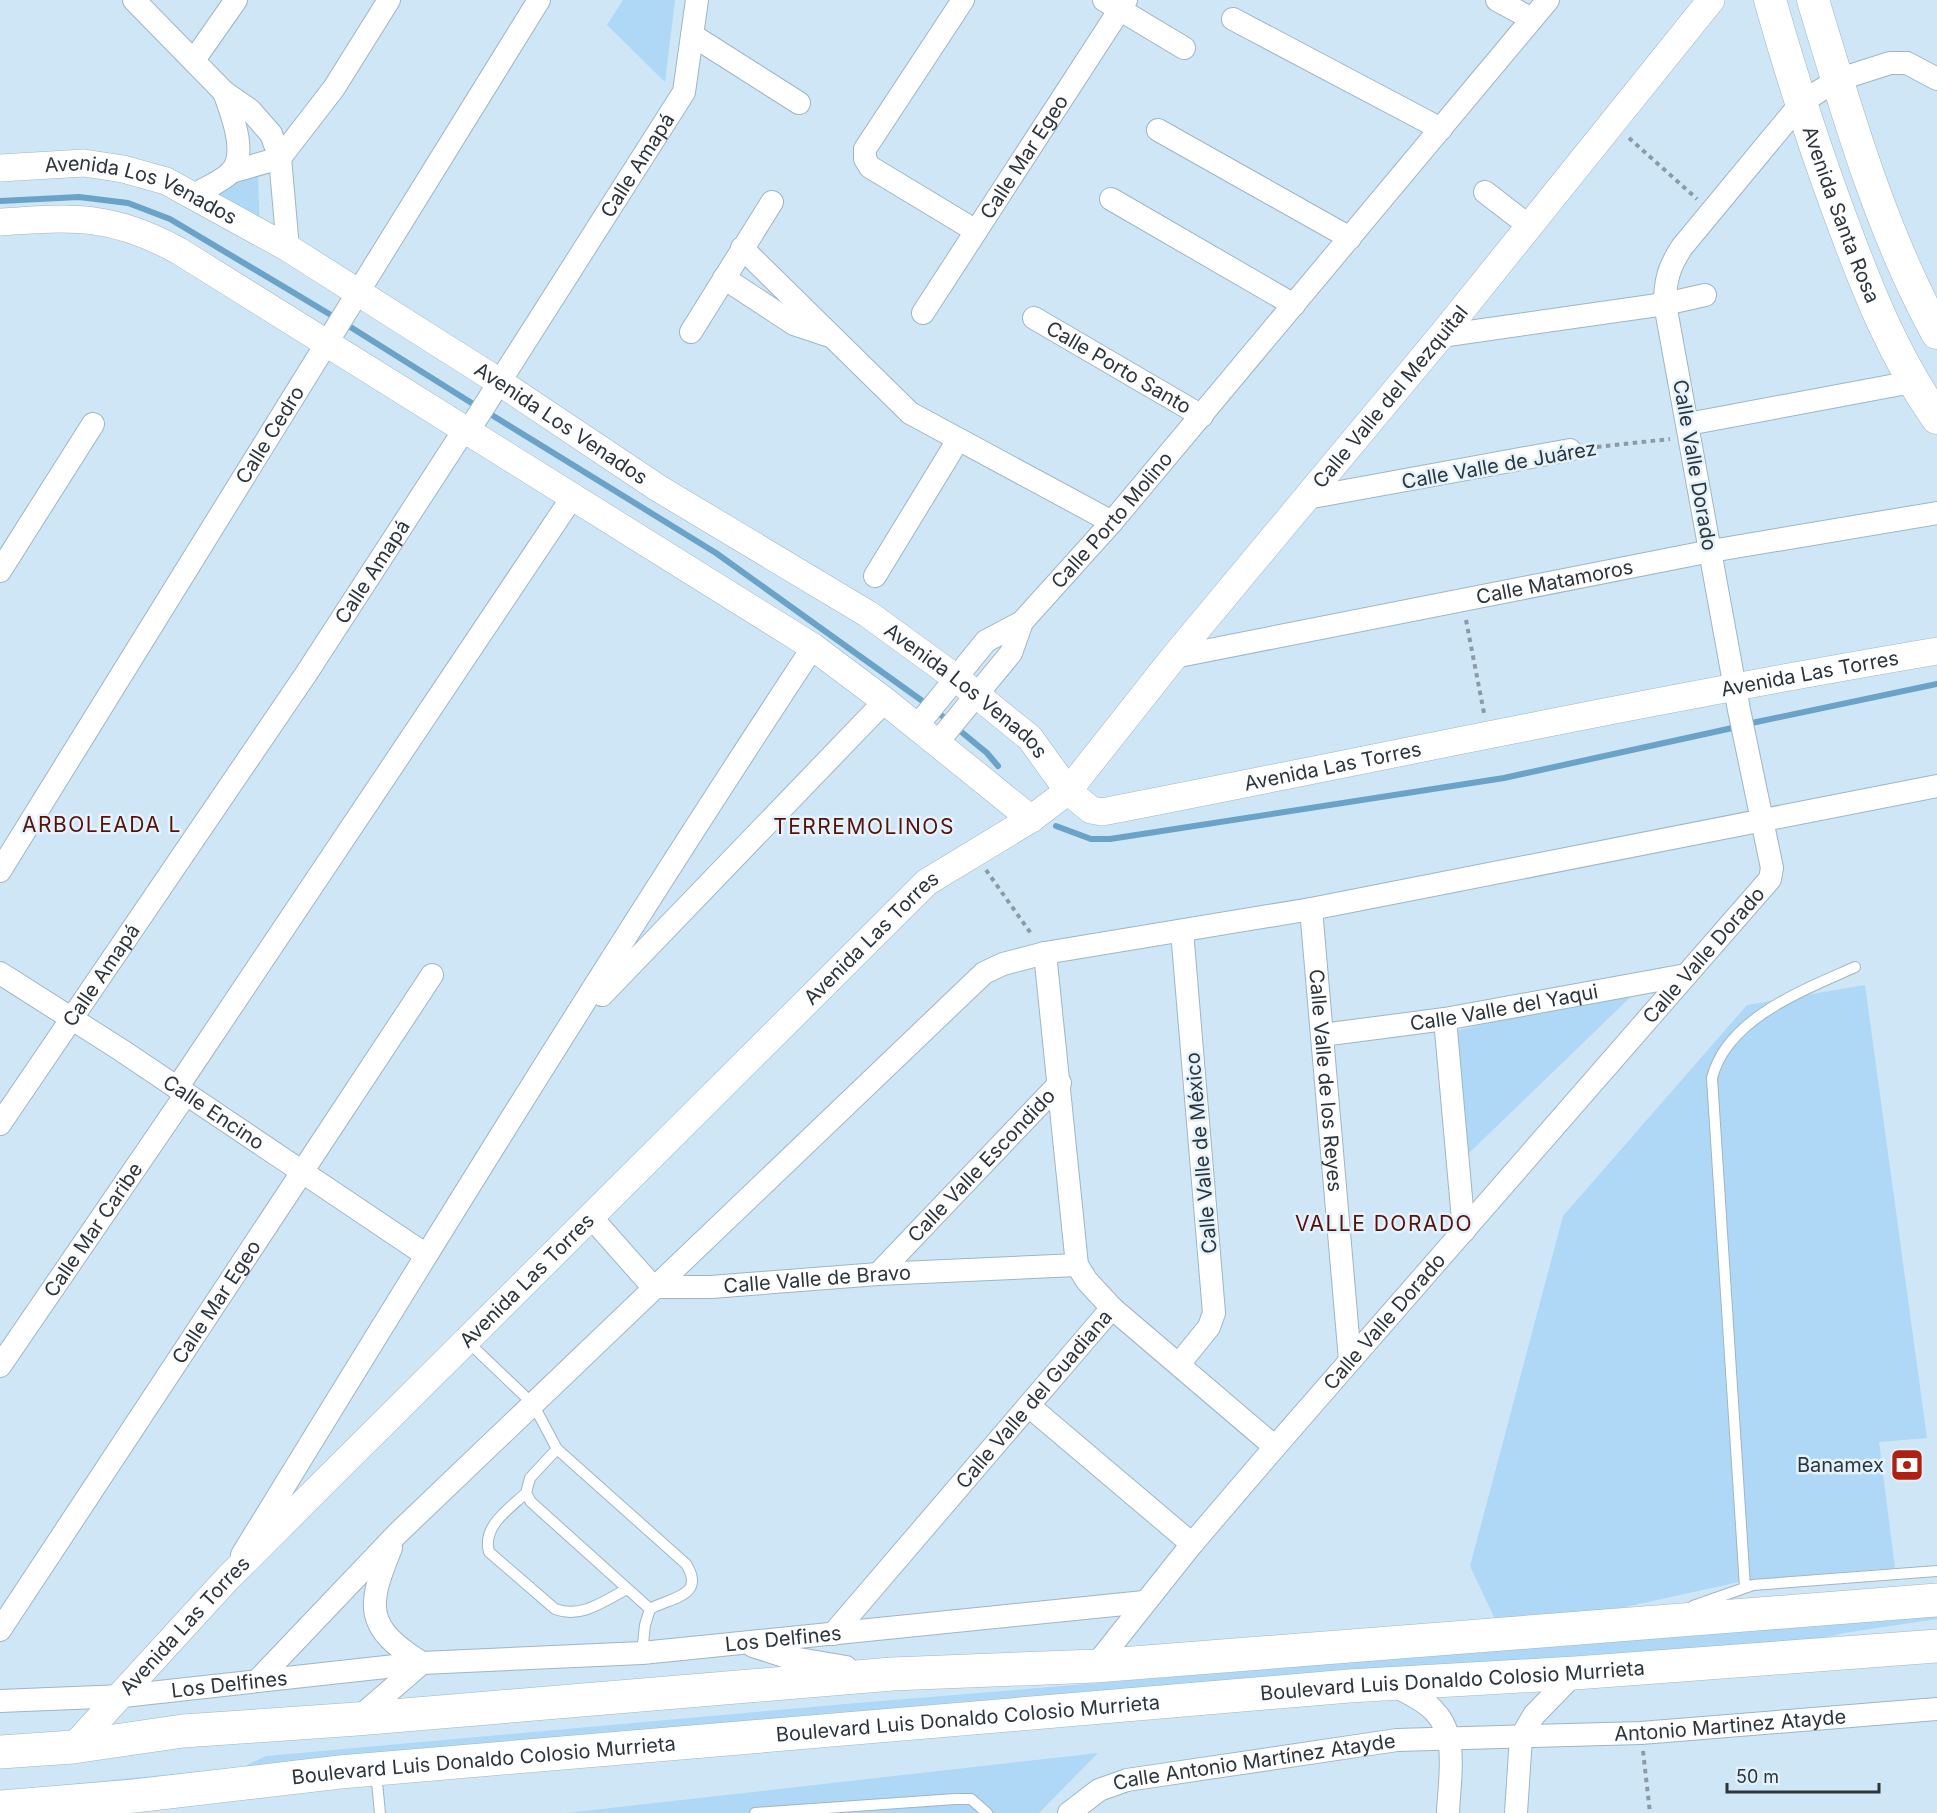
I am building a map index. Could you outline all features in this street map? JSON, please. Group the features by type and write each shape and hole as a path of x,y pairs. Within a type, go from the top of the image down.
{"highway":[{"name":"Boulevard Luis Donaldo Colosio Murrieta","path":"0,1752 73,1747 183,1731 357,1719 892,1674 1095,1666 1937,1600"},
{"name":"Boulevard Luis Donaldo Colosio Murrieta","path":"0,1807 125,1805 375,1769 1388,1683 1575,1673 1937,1646"}],"main road":[{"name":"Avenida Santa Rosa","path":"1770,0 1821,164 1861,272 1899,359 1937,418"},
{"name":"Avenida Santa Rosa","path":"1813,0 1837,80 1890,230 1937,333"}],"street":[{"path":"134,0 224,92 250,110 271,134 280,158 288,248"},
{"path":"194,60 236,0"},
{"path":"194,195 231,172 280,158 334,88 389,0"},
{"name":"Calle Cedro","path":"0,871 539,0"},
{"name":"Calle Amapá","path":"0,1124 299,684 457,441 484,406 684,92 697,0"},
{"path":"963,0 865,149 870,167 976,231"},
{"path":"1497,0 1532,19"},
{"name":"Calle Porto Molino","path":"932,728 950,686 986,641 1022,622 1112,522 1548,0"},
{"name":"Calle Valle del Mezquital","path":"1068,791 1174,657 1441,336 1711,0"},
{"path":"1116,3 1184,48"},
{"name":"Calle Mar Egeo","path":"923,313 1116,3"},
{"path":"1233,19 1441,129"},
{"path":"692,35 799,103"},
{"name":"Calle Valle Dorado","path":"1095,1666 1191,1544 1770,879 1772,868 1665,304 1665,280 1670,266 1711,212 1802,102 1837,80 1890,63 1907,63 1924,70 1937,79"},
{"path":"224,92 237,133 237,156 231,172"},
{"path":"1158,130 1350,238"},
{"name":"Avenida Los Venados","path":"0,168 84,163 123,169 166,181 288,248 342,319 484,406 573,496 813,647 885,701 932,728 1031,819"},
{"path":"1485,192 1528,226"},
{"path":"1111,199 1294,305"},
{"path":"691,332 772,202"},
{"name":"Avenida Los Venados","path":"0,222 81,218 122,225 342,319 484,406 658,488 868,614 970,703 1030,738 1068,791"},
{"path":"742,248 903,408 1112,522"},
{"path":"724,278 794,324 831,336"},
{"path":"1441,336 1665,304 1705,295"},
{"name":"Calle Porto Santo","path":"1034,318 1202,416"},
{"path":"1689,430 1912,382"},
{"path":"0,571 93,424"},
{"path":"875,576 958,440"},
{"name":"Calle Valle de Juárez","path":"1307,498 1570,450"},
{"name":"Calle Mar Caribe","path":"0,1366 573,496"},
{"name":"Calle Matamoros","path":"1174,657 1462,602 1711,551 1937,513"},
{"name":"Calle Porto Molino","path":"932,728 970,703 1011,653 1022,622"},
{"path":"227,1579 567,1030 688,838 813,647"},
{"name":"Avenida Las Torres","path":"73,1747 123,1696 227,1579 927,882 1031,819 1068,791 1091,810 1102,812 1489,737 1738,698 1937,651"},
{"path":"567,1030 885,701"},
{"path":"257,1681 397,1534 966,987 984,973 1003,964 1045,953 1311,909 1937,786"},
{"name":"Calle Valle de los Reyes","path":"1311,909 1350,1360"},
{"name":"Calle Valle de México","path":"1179,1364 1209,1327 1214,1313 1182,930"},
{"path":"1045,953 1077,1265"},
{"name":"Calle Encino","path":"0,973 71,1017 426,1255"},
{"name":"Calle Mar Egeo","path":"0,1630 432,975"},
{"name":"Calle Valle del Yaqui","path":"1322,1035 1445,1019 1686,975"},
{"path":"1445,1019 1464,1231"},
{"name":"Calle Valle Escondido","path":"878,1274 1060,1083"},
{"path":"591,1217 653,1287"},
{"name":"Calle Valle de Bravo","path":"653,1287 711,1287 878,1274 1077,1265"},
{"name":"Calle Valle del Guadiana","path":"833,1634 1112,1308 1087,1281 1077,1265"},
{"path":"1112,1308 1275,1447"},
{"path":"1029,1406 1191,1544"},
{"path":"357,1719 422,1663 399,1649 376,1619 373,1601 377,1580 397,1534"},
{"name":"Los Delfines","path":"0,1701 123,1696 422,1663 642,1653 1144,1602"},
{"path":"744,1643 820,1665 892,1674"},
{"path":"1516,1813 1521,1737 1534,1715 1575,1673"},
{"path":"1388,1683 1435,1711 1450,1740 1448,1813"},
{"name":"Antonio Martinez Atayde","path":"1450,1740 1641,1733 1937,1709"},
{"name":"Calle Antonio Martínez Atayde","path":"1069,1813 1099,1790 1127,1780 1159,1773 1397,1740 1450,1740"}],"lane":[{"path":"1745,1587 1712,1078 1715,1064 1724,1052 1755,1018 1769,1007 1855,967"},
{"path":"467,1340 533,1404 557,1449 686,1564 693,1576 693,1583 687,1592 676,1600 650,1610"},
{"path":"557,1449 530,1478 526,1493 490,1528 486,1542 489,1552 555,1609 568,1614 582,1612 627,1589"},
{"path":"526,1493 531,1502 650,1610"},
{"path":"1652,1621 1745,1587 1937,1571"},
{"path":"642,1653 645,1625 650,1610"},
{"path":"375,1769 380,1813"},
{"path":"755,1813 955,1799 971,1800 987,1813"}],"path":[{"path":"1611,122 1711,212"},
{"name":"Calle Valle de Juárez","path":"1570,450 1689,430"},
{"path":"1462,602 1489,737"},
{"path":"974,852 1045,953"},
{"path":"1641,1733 1650,1813"}],"shaded area":[{"path":"623,0 675,0 665,82 607,25"},
{"path":"258,174 260,233 204,200 221,187"},
{"path":"1865,985 1927,1438 1879,1442 1895,1568 1748,1580 1502,1634 1470,1566 1563,1216 1747,1005"},
{"path":"1642,986 1465,1157 1443,1034"},
{"path":"1937,1614 1937,1619 1844,1633 1774,1650 0,1791 243,1767 266,1756 844,1704"},
{"path":"1098,1753 1039,1813 566,1813"}],"waterway":[{"path":"0,201 79,197 128,203 170,219 336,318"},
{"path":"344,323 478,407"},
{"path":"487,412 716,553 928,705"},
{"path":"1747,724 1937,684"},
{"path":"936,711 987,753 998,766"},
{"path":"1056,826 1091,839 1110,839 1504,778 1737,727"}],"place":[{"name":"Banamex","path":"1907,1465"}],"district":[{"name":"ARBOLEADA L","path":"102,825"},
{"name":"TERREMOLINOS","path":"864,827"},
{"name":"VALLE DORADO","path":"1384,1224"}]}
